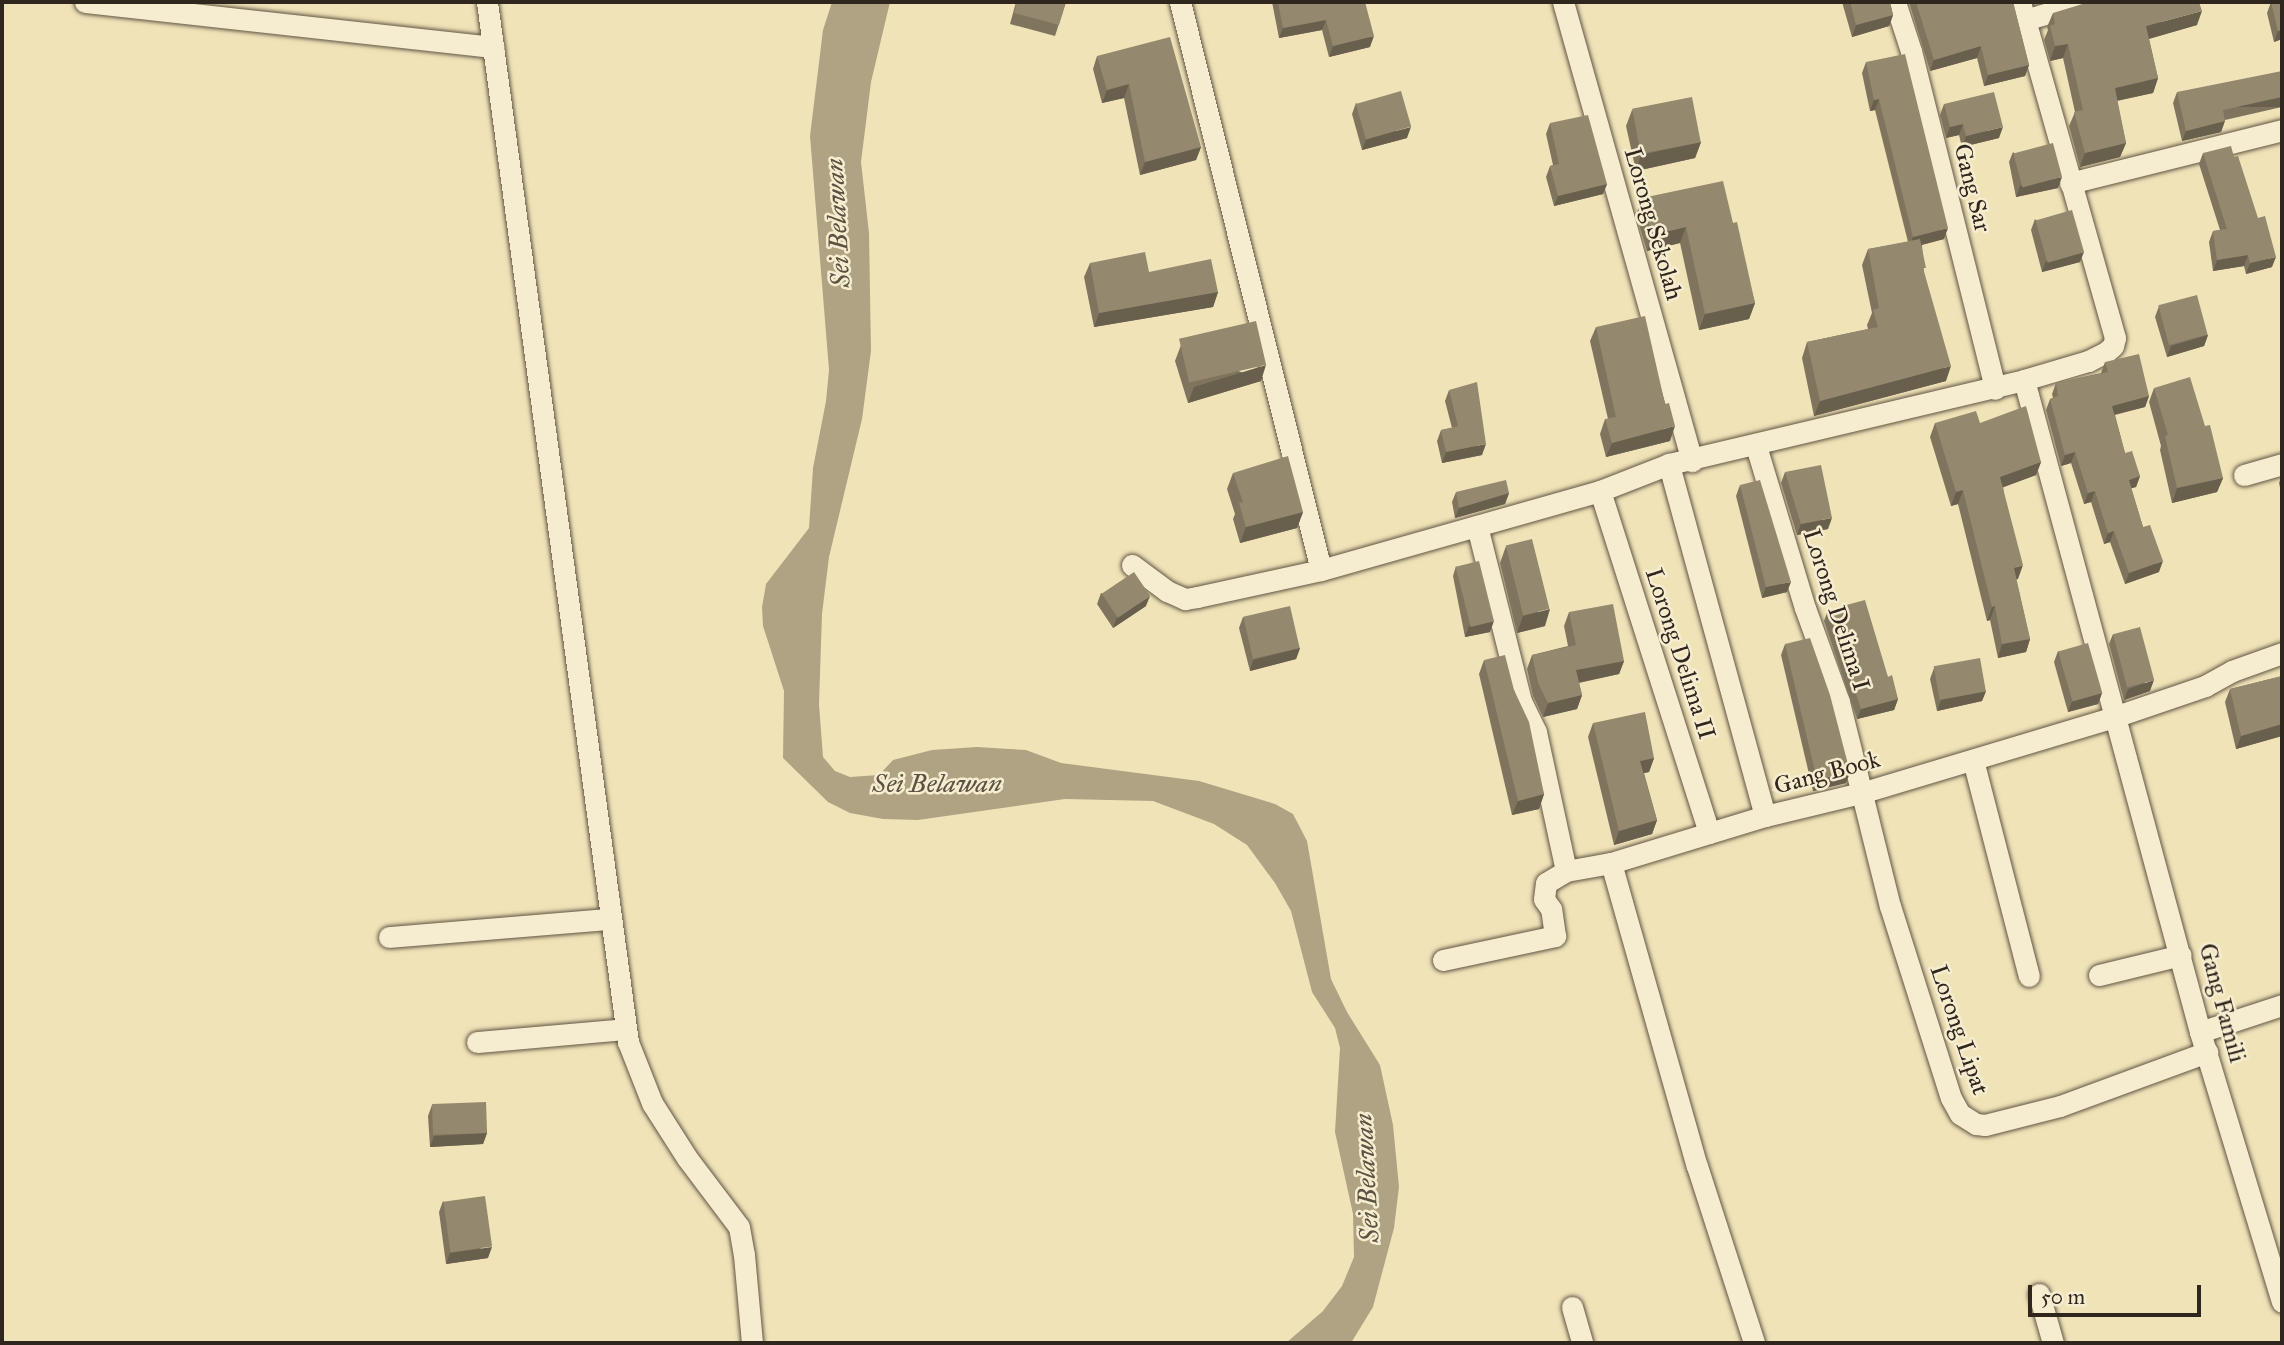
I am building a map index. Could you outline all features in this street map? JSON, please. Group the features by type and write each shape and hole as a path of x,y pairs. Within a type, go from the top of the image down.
{"street":[{"path":"85,2 494,47"},
{"path":"486,2 563,551 625,1028 642,1082 652,1103 687,1158 738,1227 744,1255 752,1343"},
{"path":"1180,2 1321,570"},
{"name":"Lorong Sekolah","path":"1563,2 1692,461"},
{"name":"Gang Sar","path":"1895,2 1911,51 1995,389"},
{"path":"1132,565 1167,591 1185,599 1321,570 1600,491 1669,464 1692,461 1995,389 2088,361 2113,346 2115,338 2022,11 2085,2"},
{"path":"2070,183 2282,130"},
{"name":"Gang Famili","path":"2024,380 2117,716 2200,1032 2282,1302"},
{"name":"Lorong Delima I","path":"1756,446 1805,608 1839,702 1861,793"},
{"path":"1669,464 1765,816"},
{"path":"2245,475 2282,464"},
{"name":"Lorong Delima II","path":"1600,491 1709,833"},
{"path":"1443,960 1555,936 1553,917 1544,900 1546,883 1566,871 1536,732 1521,701 1477,526"},
{"name":"Gang Book","path":"1566,871 1611,863 1765,816 1861,793 1973,760 2205,686 2232,671 2282,653"},
{"path":"1973,760 2029,976"},
{"name":"Lorong Lipat","path":"1861,793 1890,906 1951,1098 1960,1114 1985,1125 2060,1106 2207,1052"},
{"path":"1611,863 1698,1166 1754,1343"},
{"path":"389,937 609,919"},
{"path":"2099,975 2181,955"},
{"path":"2200,1032 2282,1004"},
{"path":"477,1042 625,1028"},
{"path":"2039,1294 2053,1343"},
{"path":"1572,1307 1582,1343"}],"water":[{"name":"Sei Belawan","path":"832,2 890,2 871,82 861,162 869,233 871,351 862,419 829,557 822,614 819,704 823,757 835,771 850,777 879,775 893,760 932,750 977,747 1026,750 1061,763 1199,781 1275,804 1293,814 1307,841 1331,979 1347,1012 1380,1065 1393,1125 1399,1187 1394,1228 1373,1307 1351,1343 1286,1343 1323,1311 1342,1286 1354,1257 1353,1214 1335,1132 1340,1048 1335,1028 1312,992 1291,911 1275,883 1247,845 1214,824 1153,801 1065,799 918,820 883,819 850,813 828,802 783,758 784,691 763,626 762,607 766,584 809,528 813,468 826,401 829,370 810,136 823,30"}],"building":[{"path":"1017,2 1066,2 1059,25 1014,13"},
{"path":"1278,2 1365,2 1374,36 1333,46 1326,20 1283,28"},
{"path":"1850,2 1890,2 1893,15 1856,25"},
{"path":"1916,2 2013,2 2029,65 1988,75 1981,46 1934,60"},
{"path":"2089,2 2199,2 2202,11 2146,26 2158,78 2115,88 2126,143 2085,153 2074,112 2083,110 2068,44 2055,46 2050,26 2055,24 2053,13"},
{"path":"2271,2 2282,2 2282,30 2278,31"},
{"path":"1170,37 1201,147 1145,162 1129,84 1107,90 1097,56"},
{"path":"1905,54 1948,228 1913,237 1879,99 1874,100 1866,62"},
{"path":"2282,71 2282,97 2223,110 2225,121 2186,131 2177,92"},
{"path":"1401,91 1411,127 1366,140 1356,104"},
{"path":"1994,92 2003,127 1966,136 1963,124 1950,127 1944,104"},
{"path":"1692,97 1701,142 1641,154 1632,109"},
{"path":"1588,115 1607,184 1558,196 1550,166 1559,164 1550,123"},
{"path":"2053,143 2062,177 2022,187 2013,154"},
{"path":"2231,146 2234,157 2238,156 2258,218 2265,216 2276,257 2250,263 2248,255 2217,260 2213,231 2227,229 2203,153"},
{"path":"1723,181 1733,223 1737,222 1755,303 1705,314 1686,227 1652,235 1642,198"},
{"path":"2072,210 2084,252 2048,263 2035,220"},
{"path":"1920,239 1926,268 1923,268 1951,366 1820,401 1807,342 1878,327 1873,310 1879,308 1868,249"},
{"path":"1145,252 1149,272 1211,259 1218,292 1099,313 1090,263"},
{"path":"2197,295 2208,335 2169,345 2158,305"},
{"path":"1645,316 1665,404 1669,403 1675,426 1612,443 1605,419 1616,417 1596,327"},
{"path":"1256,321 1266,365 1189,383 1179,339"},
{"path":"2139,354 2149,396 2112,406 2125,453 2132,451 2140,476 2129,480 2143,527 2150,525 2163,561 2129,573 2114,531 2108,533 2095,491 2088,493 2075,452 2065,455 2050,399 2058,396 2056,383 2108,372 2105,362"},
{"path":"2190,377 2205,426 2210,425 2223,478 2177,488 2165,436 2168,435 2154,388"},
{"path":"1477,382 1486,444 1446,452 1441,430 1458,426 1449,390"},
{"path":"2026,406 2041,462 2000,477 2023,565 2014,568 2030,639 2002,644 1995,606 1992,607 1963,490 1956,492 1935,423 1976,411 1980,423"},
{"path":"1288,456 1303,512 1246,527 1239,503 1243,502 1233,473"},
{"path":"1821,465 1832,518 1801,524 1785,472"},
{"path":"1506,480 1509,493 1459,508 1456,492"},
{"path":"1760,480 1791,582 1766,587 1740,485"},
{"path":"1532,539 1549,609 1523,615 1506,546"},
{"path":"1479,561 1494,621 1471,627 1456,567"},
{"path":"1134,572 1150,596 1118,618 1102,594"},
{"path":"1865,600 1888,677 1892,675 1898,699 1861,709 1828,610"},
{"path":"1613,604 1624,661 1576,670 1582,695 1548,703 1538,683 1532,655 1576,645 1569,612"},
{"path":"1290,606 1300,648 1253,659 1243,617"},
{"path":"2140,627 2154,680 2127,687 2113,634"},
{"path":"1810,638 1830,695 1850,772 1817,780 1785,644"},
{"path":"2088,643 2102,693 2073,702 2058,652"},
{"path":"1505,655 1514,690 1529,722 1544,794 1518,801 1484,660"},
{"path":"1980,658 1986,691 1940,700 1934,666"},
{"path":"2282,676 2282,724 2241,736 2230,689"},
{"path":"1645,712 1654,758 1640,761 1657,820 1619,831 1593,723"},
{"path":"486,1102 487,1133 433,1135 432,1104"},
{"path":"485,1196 492,1247 451,1252 443,1202"}]}
